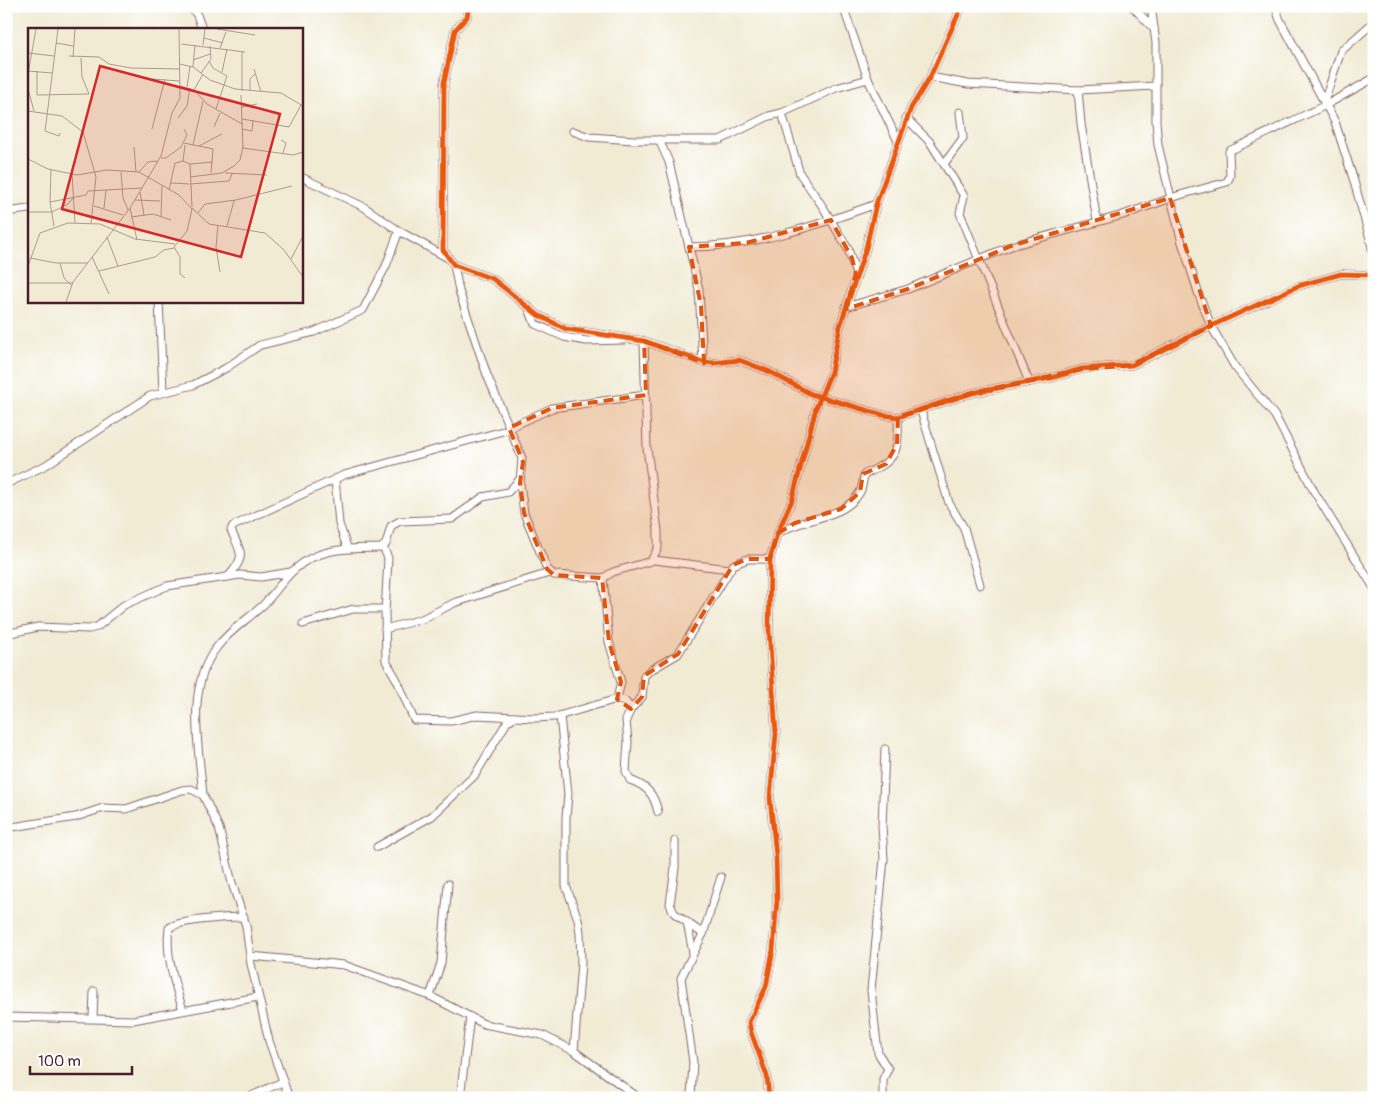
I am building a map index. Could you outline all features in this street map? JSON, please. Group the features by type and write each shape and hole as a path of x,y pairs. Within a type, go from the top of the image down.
{"street":[{"path":"190,6 197,15 202,28"},
{"path":"446,257 443,250 442,214 444,84 455,30 467,17 469,6"},
{"path":"843,6 868,79 898,141"},
{"path":"769,1098 767,1076 749,1022 766,987 773,950 777,900 776,856 770,798 776,734 769,630 770,560 777,534 792,500 820,397 831,372 846,307 866,248 876,204 906,118 930,76 962,6"},
{"path":"1132,6 1154,29"},
{"path":"1152,6 1156,43 1155,86 1158,145 1170,198 1192,277 1211,326 1236,367 1275,416 1315,493 1374,588"},
{"path":"1275,6 1280,20 1335,122 1371,242 1374,261"},
{"path":"1325,104 1341,51 1374,22"},
{"path":"930,76 968,84 1078,90 1155,86"},
{"path":"846,307 908,289 1011,246 1123,215 1170,198 1227,182 1230,176 1229,152 1374,78"},
{"path":"573,131 589,137 720,140 769,116 782,114 836,88 868,79"},
{"path":"1078,90 1080,124 1097,221"},
{"path":"944,164 963,138 960,112"},
{"path":"782,114 800,174 831,220 852,258 856,274"},
{"path":"906,118 924,134 964,198 960,213 1029,382"},
{"path":"659,140 669,162 689,247 702,312 704,362"},
{"path":"302,177 364,207 399,231 446,257 454,265 493,279 538,315 566,329 644,341 704,362 742,361 820,397 883,415 898,417 972,393 1082,369 1132,365 1211,326 1321,278 1341,274 1374,275"},
{"path":"689,247 746,243 831,220 876,204"},
{"path":"6,212 28,210"},
{"path":"6,484 40,468 150,396 163,391 178,390 193,385 260,346 314,332 363,310 386,266 399,231"},
{"path":"454,265 459,291 482,360 524,462 520,479 527,524 549,573"},
{"path":"159,302 160,369 163,391"},
{"path":"644,341 648,448 657,518 658,548 654,560"},
{"path":"228,577 237,567 242,556 238,542 231,530 233,526 335,479 381,464 510,428 552,408 646,395"},
{"path":"921,411 949,503 964,528 980,585"},
{"path":"777,534 795,523 832,513 850,503 860,492 865,474 882,468 893,456 899,437 898,417"},
{"path":"335,479 339,524 346,548"},
{"path":"520,479 508,492 483,497 452,519 435,518 398,522 390,529 383,547 388,558 385,609 386,661 397,680 414,720 451,721 477,715 532,718 560,716 617,699 625,701 631,709"},
{"path":"288,1098 258,997 244,917 232,883 217,823 203,795 197,703 202,680 210,658 225,637 261,607 291,572 315,557 346,548 383,547"},
{"path":"658,812 652,793 642,785 630,780 627,775 628,742 626,720 631,709 642,697 644,676 678,654 730,569 739,561 747,559 770,560"},
{"path":"385,629 422,619 454,603 549,573 603,578 613,572 654,560 730,569"},
{"path":"6,634 38,627 72,630 92,629 124,605 167,586 240,575 272,576 291,572"},
{"path":"603,578 608,630 621,682 617,699"},
{"path":"303,624 354,609 385,609"},
{"path":"378,847 432,816 475,775 507,722 514,716"},
{"path":"560,716 568,794 566,810 566,886 578,919 580,933 581,963 574,1051"},
{"path":"883,1098 883,1079 888,1069 878,1053 871,990 884,860 882,826 885,748"},
{"path":"6,828 76,817 104,808 126,809 182,790 190,789 203,795"},
{"path":"674,841 675,868 670,904 674,914 704,934"},
{"path":"691,1098 693,1076 691,1039 681,986 683,972 704,934 721,877"},
{"path":"430,996 441,963 448,884"},
{"path":"183,1010 174,977 168,938 169,928 173,925 192,922 244,917"},
{"path":"687,922 693,953"},
{"path":"252,956 344,966 430,996 470,1017 501,1029 542,1035 574,1051 639,1098"},
{"path":"93,1018 94,991"},
{"path":"6,1017 56,1017 67,1020 93,1018 133,1020 258,997"},
{"path":"460,1098 470,1017"},
{"path":"247,1098 282,1082"}],"highlighted area":[{"path":"1170,198 1211,326 1132,365 1082,369 972,393 898,417 897,444 886,464 863,474 860,492 841,509 795,523 777,534 770,559 747,559 733,565 678,654 644,676 642,697 631,709 617,699 621,682 609,642 602,578 554,575 547,569 524,513 520,483 523,462 509,428 552,408 646,395 644,341 704,363 701,306 689,247 746,243 831,220 852,258 856,274 846,309 908,289 1011,246"}],"cycle path":[{"path":"469,6 467,17 455,30 444,83 443,250 454,265 493,279 538,315 566,329 644,341 703,362 714,363 739,360 768,371 811,394 883,415 898,417 972,393 1051,378 1082,369 1132,365 1298,286 1341,274 1374,275"},
{"path":"769,1098 767,1076 749,1022 766,987 773,950 777,900 776,856 770,798 776,734 769,630 770,559 777,534 792,500 816,408 831,372 840,326 866,248 876,204 911,108 930,77 962,6"}]}
